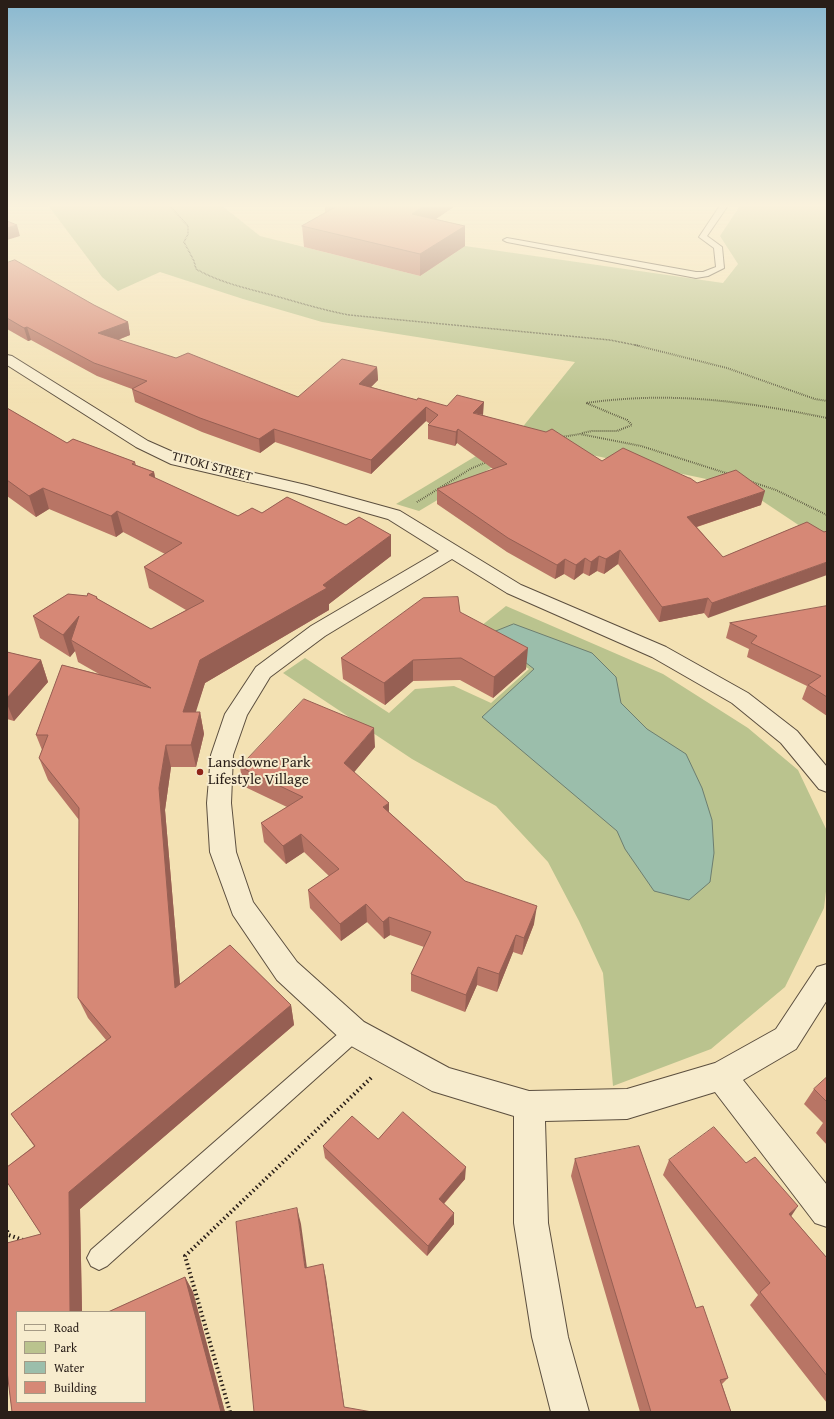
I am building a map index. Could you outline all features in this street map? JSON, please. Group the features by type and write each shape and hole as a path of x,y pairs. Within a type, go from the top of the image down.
{"street":[{"name":"TITOKI STREET","path":"7,359 142,444 177,460 369,507 394,515 514,589 659,652 740,698 789,737 827,783"},
{"path":"452,551 318,631 263,672 236,714 222,755 219,802 223,852 242,907 287,971 354,1032 444,1081 529,1106 627,1104 721,1076 786,1039 827,976"},
{"path":"721,1076 827,1210"},
{"path":"529,1106 531,1223 550,1337 570,1412"}],"lane":[{"path":"670,270 696,275 705,274 714,270"},
{"path":"99,1258 354,1032"}],"path":[{"path":"198,270 210,277 243,288 320,309 349,315 610,340 655,349 727,368 827,402"},
{"path":"560,437 592,432 617,431 632,425 627,420 586,403 609,399 659,397 706,399 789,410 827,418"},
{"path":"580,434 641,446 734,475"},
{"path":"394,515 472,468 493,460"},
{"path":"748,480 776,490 827,514"},
{"path":"230,1412 185,1256 396,1055"},
{"path":"7,1231 9,1235 28,1242"}],"green space":[{"path":"97,270 397,270 420,276 429,270 634,270 723,283 733,270 827,270 827,544 740,486 558,448 491,468 419,511 396,504 521,429 575,362 322,322 243,299 160,272 118,291 102,277"},
{"path":"506,606 663,674 748,728 798,770 827,831 827,883 824,908 785,987 711,1049 613,1086 603,973 579,921 548,862 496,806 412,759 283,673 305,658 389,713 415,689 454,686 491,703 529,669 471,634"}],"water":[{"path":"514,624 592,653 616,677 621,703 647,729 686,754 702,788 712,820 714,853 710,882 689,900 654,891 625,849 617,831 482,717 534,669 512,652 484,636"}],"building":[{"path":"7,270 33,270 94,305 128,322 98,333 176,358 188,353 298,397 342,359 377,367 359,384 417,400 418,398 447,406 457,395 484,402 473,413 546,432 552,429 602,461 623,448 690,478 697,483 736,470 765,491 687,517 723,557 807,522 824,532 827,531 827,562 712,603 708,598 662,607 620,550 606,559 599,556 591,562 585,558 576,565 565,559 557,565 508,538 437,489 507,464 458,429 456,432 428,425 438,415 426,407 371,460 274,429 259,439 200,418 132,389 147,381 94,363 7,318"},
{"path":"7,408 67,443 73,439 135,462 132,464 154,472 149,475 238,516 252,508 262,513 287,497 346,525 359,517 391,535 323,585 327,588 200,660 183,712 200,712 191,745 166,745 159,788 175,988 230,945 291,1005 69,1192 70,1311 16,1311 16,1403 146,1403 146,1311 110,1311 185,1277 221,1412 12,1412 7,1371 7,1243 41,1234 7,1182 7,1167 35,1146 11,1114 111,1037 78,998 79,808 39,758 48,735 36,735 62,665 151,688 71,640 79,616 63,635 33,616 68,594 87,596 88,593 151,629 204,601 144,567 182,543 117,511 111,516 43,488 29,496 7,480"},
{"path":"458,597 460,612 528,648 494,677 461,658 413,660 384,683 341,658 423,598"},
{"path":"827,606 827,697 808,685 821,676 751,643 757,636 730,623"},
{"path":"7,652 41,660 7,698"},
{"path":"304,699 374,728 344,763 389,803 383,807 465,881 537,906 524,938 516,935 499,974 478,967 466,995 411,974 431,932 389,917 383,922 366,904 340,924 308,890 339,869 301,834 283,846 261,823 303,797 240,767"},
{"path":"827,1077 827,1102 814,1089"},
{"path":"403,1112 466,1167 439,1199 454,1213 428,1246 323,1146 352,1116 378,1139"},
{"path":"714,1127 746,1163 755,1157 798,1206 789,1214 827,1258 827,1376 760,1292 770,1283 669,1160"},
{"path":"639,1146 696,1308 703,1306 728,1378 720,1380 731,1412 651,1412 575,1159"},
{"path":"297,1208 305,1268 323,1264 344,1407 372,1412 254,1412 236,1222"}],"place":[{"name":"Lansdowne Park Lifestyle Village","path":"200,772"}]}
